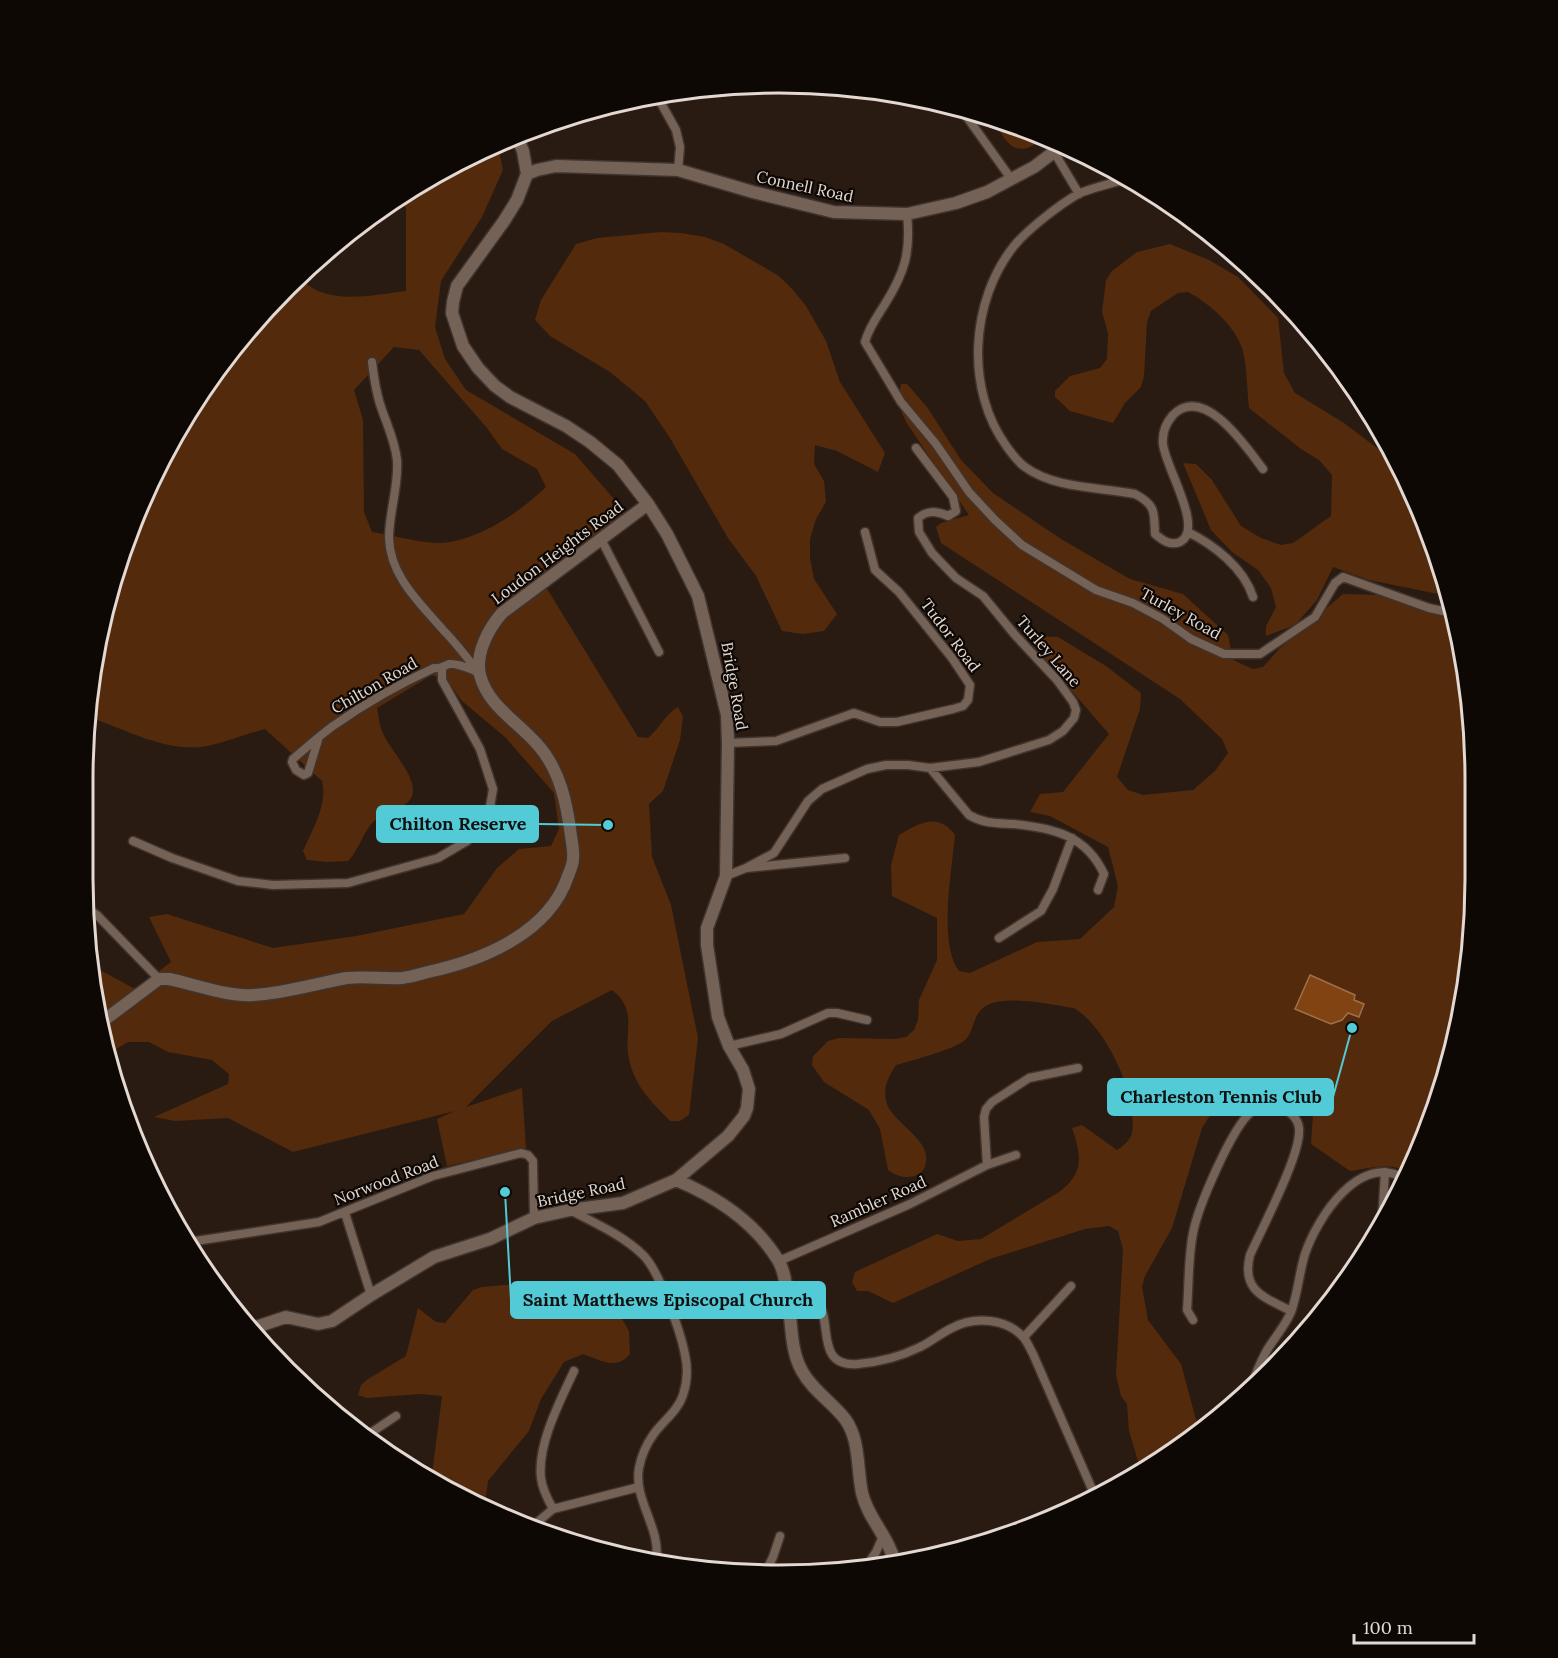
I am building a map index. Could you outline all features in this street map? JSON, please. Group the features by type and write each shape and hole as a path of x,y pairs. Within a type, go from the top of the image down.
{"main road":[{"path":"520,144 527,174"},
{"name":"Connell Road","path":"527,174 556,166 678,170 834,212 907,214 956,203 1012,180 1056,152"},
{"name":"Loudon Heights Road","path":"480,674 482,649 495,621 520,598 648,504 618,465 604,453 566,426 510,397 478,368 463,346 452,314 457,286 513,207 527,174"},
{"name":"Bridge Road","path":"259,1326 286,1317 318,1324 332,1322 371,1295 434,1257 490,1239 534,1218 570,1210 623,1203 676,1180 728,1136 744,1116 749,1089 743,1070 729,1046 718,1017 706,945 707,928 726,876 727,715 698,596 667,534 648,504"},
{"path":"107,1018 159,979 169,978 233,994 253,995 351,978 403,978 445,968 482,955 515,939 545,915 563,890 573,859 565,801 548,758 538,744 499,709 490,697 480,674"},
{"path":"676,1180 698,1189 740,1215 779,1261 789,1300 794,1349 802,1371 845,1419 855,1440 862,1494 870,1514 884,1534 893,1555"}],"street":[{"path":"661,103 676,130 680,147 678,170"},
{"path":"969,120 1012,180"},
{"path":"1061,154 1079,194"},
{"path":"1116,182 1079,194 1036,225 1014,246 990,291 982,317 978,343 978,366 988,413 999,436 1024,466 1045,478 1135,494 1149,501 1155,516 1155,534 1173,544 1182,540 1188,532 1188,518 1167,464 1162,435 1167,422 1180,409 1193,407 1218,416 1235,433 1263,469"},
{"name":"Turley Road","path":"907,214 909,248 905,266 898,283 872,323 865,342 901,402 936,444 969,492 1022,545 1096,590 1133,603 1191,639 1224,654 1260,654 1315,617 1335,583 1343,577 1444,611"},
{"path":"372,362 374,382 397,458 397,477 390,525 391,556 404,583 415,598 480,674"},
{"name":"Turley Lane","path":"746,868 774,854 808,801 822,789 867,769 886,765 930,768 979,762 1049,740 1064,731 1074,718 1076,710 1065,690 983,596 956,578 932,553 923,539 919,532 918,518 925,512 938,512 948,516 956,511 953,497 916,447"},
{"name":"Tudor Road","path":"728,742 776,741 854,713 880,722 897,722 963,706 968,700 970,685 952,658 899,592 875,570 865,532"},
{"path":"1188,532 1201,539 1233,565 1248,583 1253,597"},
{"path":"601,539 659,652"},
{"name":"Chilton Road","path":"319,737 368,703 434,668 442,669 449,664 466,666 480,674"},
{"path":"133,841 228,878 273,885 348,882 438,858 467,841 481,826 490,807 493,789 480,749 442,680 442,669"},
{"path":"930,768 969,815 977,820 1058,832 1080,842 1098,862 1104,873 1098,890"},
{"path":"999,938 1041,911 1053,889 1072,838"},
{"path":"726,876 746,868 845,858"},
{"path":"94,913 159,979"},
{"path":"729,1046 781,1034 828,1013 837,1012 867,1020"},
{"path":"987,1165 984,1117 992,1102 1029,1078 1078,1068"},
{"path":"1193,1320 1188,1310 1193,1232 1219,1162 1246,1117 1254,1110 1266,1106 1278,1106 1286,1110 1295,1117 1299,1128 1294,1158 1248,1263 1251,1285 1257,1293 1291,1311"},
{"name":"Norwood Road","path":"197,1241 319,1222 433,1176 521,1153 528,1155 533,1161 534,1218"},
{"name":"Rambler Road","path":"779,1261 910,1204 987,1165 1016,1155"},
{"path":"1383,1203 1385,1172"},
{"path":"1256,1371 1291,1311 1305,1254 1316,1228 1337,1199 1357,1180 1374,1173 1398,1174"},
{"path":"570,1210 626,1241 645,1256 676,1322 686,1356 686,1381 682,1397 653,1435 644,1451 639,1471 639,1487 653,1526 657,1554"},
{"path":"345,1213 371,1295"},
{"path":"1024,1337 1071,1286"},
{"path":"789,1300 801,1297 812,1298 819,1304 824,1314 824,1332 830,1351 840,1362 857,1364 891,1358 921,1347 954,1327 972,1320 990,1320 1008,1327 1024,1337 1033,1354 1092,1489"},
{"path":"553,1509 547,1499 541,1479 542,1453 551,1423 574,1371"},
{"path":"373,1431 396,1416"},
{"path":"538,1521 553,1509 639,1487"},
{"path":"872,1559 884,1534"},
{"path":"769,1565 780,1536"}],"shaded area":[{"path":"998,129 1037,143 1019,149 1008,142"},
{"path":"499,153 503,170 482,217 441,281 435,327 445,359 466,390 575,454 627,514 541,579 638,737 648,738 678,707 683,717 680,740 663,791 649,804 652,857 671,905 698,1038 689,1115 680,1121 670,1121 656,1107 635,1078 629,1059 628,1014 620,998 612,990 552,1021 466,1107 522,1088 526,1148 447,1166 437,1119 455,1111 293,1152 228,1118 175,1121 154,1117 228,1084 229,1074 212,1060 168,1052 149,1042 128,1042 114,1050 99,969 135,989 171,962 149,917 167,914 273,948 356,936 464,914 497,868 519,849 551,846 559,829 554,793 505,737 462,701 447,680 432,675 377,708 382,731 409,776 413,794 405,805 373,822 348,861 307,860 303,851 321,808 322,781 265,729 207,746 192,748 146,739 96,720 106,645 129,558 145,516 185,436 235,361 263,327 306,283 335,296 350,297 406,291 406,208 404,205 436,185","holes":["394,347 419,350 487,428 502,449 537,469 546,487 523,507 496,525 451,542 412,540 372,532 364,512 363,420 354,390"]},
{"path":"661,232 705,237 724,244 779,276 806,306 826,341 840,382 885,453 878,472 837,451 815,445 814,464 824,481 826,502 816,519 810,539 810,558 814,579 837,614 824,631 803,634 782,631 756,576 728,538 670,438 645,401 610,372 550,336 535,320 541,300 576,244 597,238"},
{"path":"1170,244 1209,260 1238,277 1278,318 1284,373 1295,393 1344,423 1381,451 1413,516 1440,594 1369,580 1333,567 1317,600 1295,625 1266,636 1266,626 1276,607 1271,588 1258,570 1232,552 1211,530 1183,463 1196,464 1212,480 1241,526 1261,538 1281,545 1293,543 1331,516 1332,475 1319,460 1301,449 1249,408 1242,348 1227,323 1204,302 1188,292 1178,293 1151,311 1147,322 1144,376 1141,387 1125,403 1113,423 1070,411 1055,397 1055,391 1070,376 1100,368 1107,359 1108,333 1102,312 1106,280 1112,271 1137,252"},
{"path":"901,384 907,384 927,407 961,460 993,493 1061,539 1130,579 1183,594 1228,635 1233,660 1253,669 1263,667 1279,649 1343,594 1385,595 1445,614 1452,645 1464,734 1464,924 1452,1013 1442,1057 1413,1142 1400,1169 1387,1167 1350,1171 1311,1144 1313,1114 1293,1093 1276,1082 1230,1092 1214,1109 1202,1128 1172,1228 1145,1276 1142,1287 1148,1320 1181,1364 1197,1423 1138,1463 1129,1431 1127,1404 1121,1396 1116,1375 1123,1249 1118,1231 1109,1226 1085,1229 990,1259 893,1303 868,1291 857,1291 852,1282 855,1272 937,1234 958,1241 981,1239 1059,1192 1073,1178 1079,1163 1072,1128 1082,1125 1117,1150 1128,1141 1132,1133 1133,1117 1125,1082 1108,1046 1097,1030 1074,1008 1039,1002 1011,1000 998,1002 987,1005 980,1011 965,1040 952,1047 896,1065 887,1083 885,1093 887,1104 919,1141 926,1155 923,1170 919,1174 907,1177 888,1170 880,1129 869,1110 824,1082 812,1065 813,1056 828,1041 839,1038 895,1039 906,1037 914,1030 918,1020 919,1000 937,960 937,918 892,896 891,865 899,835 914,827 935,822 949,828 955,835 949,886 948,925 949,943 959,971 970,973 1037,942 1080,939 1114,907 1118,886 1108,847 1050,816 1030,812 1040,794 1063,792 1109,734 1033,646 1031,641 1034,636 1058,637 1106,666 1141,693 1140,709 1117,777 1128,790 1143,795 1193,790 1215,771 1228,753 1222,739 1180,699 941,543 936,527 941,523 969,515 906,422 898,404"},
{"path":"1310,975 1355,995 1354,1000 1364,1004 1359,1017 1348,1013 1342,1020 1331,1024 1295,1009"},
{"path":"546,1281 583,1283 593,1287 618,1312 629,1331 630,1354 625,1359 614,1363 583,1354 564,1362 541,1399 529,1431 488,1481 486,1499 432,1471 442,1396 420,1394 367,1398 358,1395 361,1385 368,1379 406,1356 418,1308 436,1322 445,1323 473,1290 482,1287"}],"place":[{"name":"Chilton Reserve","path":"608,825"},
{"name":"Charleston Tennis Club","path":"1352,1028"},
{"name":"Saint Matthews Episcopal Church","path":"505,1192"}]}
